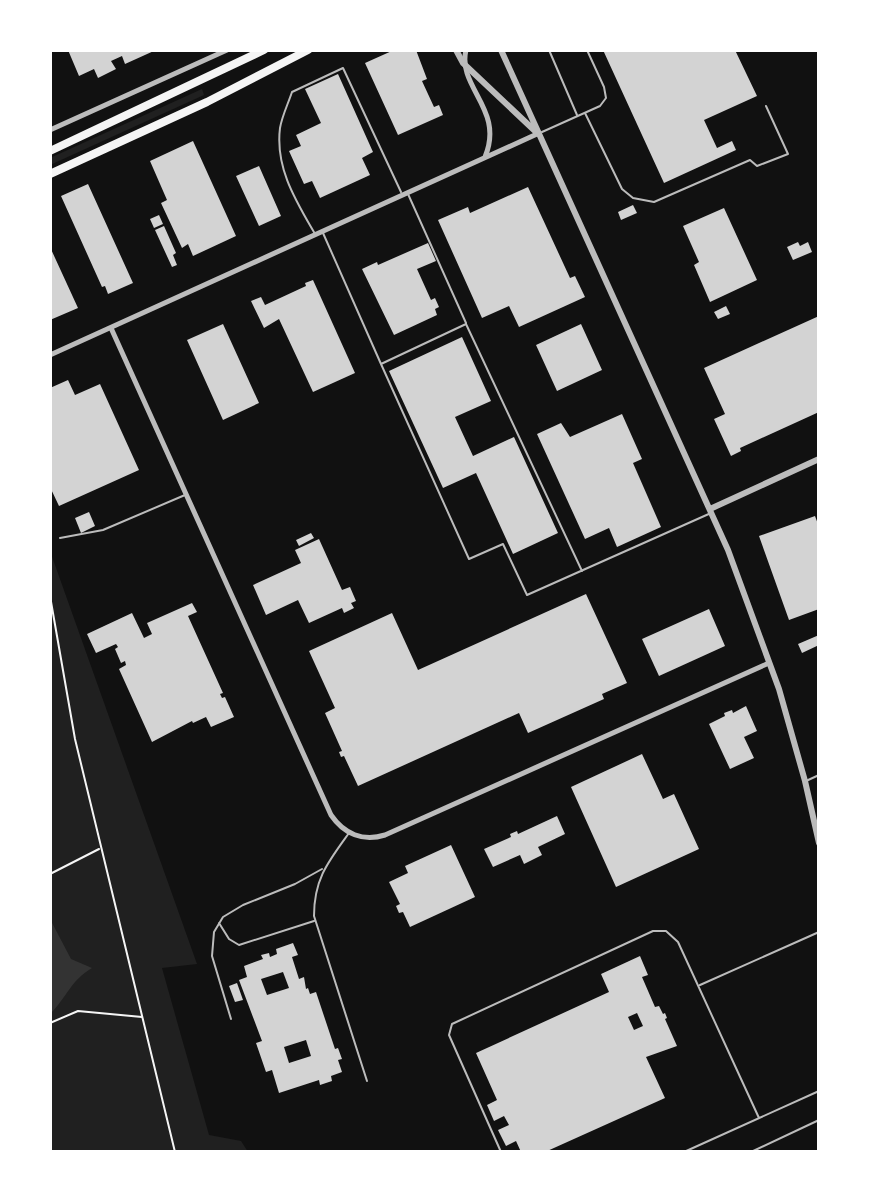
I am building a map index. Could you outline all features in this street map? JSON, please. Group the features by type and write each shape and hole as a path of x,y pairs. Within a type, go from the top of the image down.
{"highway":[{"path":"50,151 264,50"},
{"path":"50,174 195,107 308,50"}],"street":[{"path":"50,130 227,50"},
{"path":"456,50 492,129 492,142 485,158"},
{"path":"463,63 466,50"},
{"path":"501,50 711,511 769,663 805,781 819,843"},
{"path":"463,63 537,134"},
{"path":"50,355 537,134"},
{"path":"111,328 331,815 338,826 349,833 373,839 385,835 769,663"},
{"path":"711,511 819,459"}],"lane":[{"path":"549,50 578,116"},
{"path":"537,134 600,106 606,98 587,50"},
{"path":"316,235 292,194 280,162 280,128 292,92 343,68 582,571"},
{"path":"585,113 622,189 633,198 654,202 750,160 757,166 788,154 766,106"},
{"path":"323,232 469,559 503,544 527,595 711,511"},
{"path":"381,364 466,324"},
{"path":"60,538 103,530 186,494"},
{"path":"805,781 819,775"},
{"path":"349,833 324,868 314,893 315,921 367,1081"},
{"path":"231,1019 212,956 214,932 219,923 243,905 295,884 324,868"},
{"path":"219,923 229,939 239,945 315,921"},
{"path":"501,1152 449,1035 452,1024 653,931 666,931 678,942 759,1118"},
{"path":"698,986 819,932"},
{"path":"684,1152 819,1091"},
{"path":"751,1152 819,1120"}],"path":[{"path":"50,596 75,739 175,1152"},
{"path":"50,874 101,848"},
{"path":"50,1023 78,1011 142,1017"}],"shaded area":[{"path":"202,89 204,95 50,165 50,158"},
{"path":"50,551 197,964 162,968 209,1135 241,1141 248,1152 50,1152"},
{"path":"50,919 71,959 92,968 79,978 50,1014"}],"building":[{"path":"68,50 156,50 125,64 122,56 111,61 116,69 98,78 94,69 79,76"},
{"path":"394,50 416,50 427,79 422,81 434,107 439,105 443,115 398,135 365,63"},
{"path":"603,50 735,50 757,96 704,120 717,148 732,141 736,150 664,183"},
{"path":"338,74 373,152 362,158 370,175 320,198 312,181 304,184 289,151 301,146 296,135 321,123 305,89"},
{"path":"193,141 236,236 193,256 188,244 182,248 161,203 167,200 150,161"},
{"path":"259,166 281,216 259,226 236,176"},
{"path":"88,184 133,283 108,294 61,196"},
{"path":"528,187 570,278 575,276 585,297 519,327 509,306 482,318 438,220 468,207 470,213"},
{"path":"633,205 637,213 621,220 618,212"},
{"path":"724,208 757,280 710,302 694,265 699,262 683,226"},
{"path":"159,215 163,224 154,228 150,219"},
{"path":"164,226 176,253 173,255 177,265 172,267 155,230"},
{"path":"798,242 800,246 808,242 812,252 793,260 787,247"},
{"path":"428,243 436,261 417,269 431,300 435,298 439,307 435,309 437,315 394,335 362,269"},
{"path":"50,247 78,308 50,320"},
{"path":"313,280 355,373 313,392 279,319 264,328 251,301 261,297 265,305"},
{"path":"726,306 730,314 718,319 714,312"},
{"path":"819,316 819,412 740,448 741,451 731,456 714,419 725,414 704,368"},
{"path":"223,324 259,403 223,420 187,340"},
{"path":"581,324 602,370 557,391 536,345"},
{"path":"462,337 491,401 455,417 473,456 514,437 558,533 513,554 476,473 443,488 389,371"},
{"path":"68,380 75,395 100,384 139,470 59,506 50,487 50,388"},
{"path":"622,414 642,459 633,463 661,527 617,547 609,528 585,539 537,434 561,423 570,437"},
{"path":"89,512 95,526 81,533 75,518"},
{"path":"815,516 819,527 819,609 789,620 759,536"},
{"path":"311,533 314,538 299,546 296,540"},
{"path":"319,539 342,590 350,587 356,601 351,603 354,608 344,613 342,608 309,623 298,600 266,615 253,585 301,563 295,550"},
{"path":"586,594 627,683 602,694 604,699 528,733 519,713 358,786 344,756 341,757 339,752 342,751 325,713 335,708 309,651 392,613 418,670"},
{"path":"192,603 197,612 188,616 223,693 220,694 222,698 225,697 234,717 211,727 206,717 192,721 152,742 119,669 126,665 125,661 121,663 115,649 118,647 116,644 96,653 87,634 132,613 144,638 152,634 147,623"},
{"path":"709,609 725,646 659,676 642,639"},
{"path":"819,635 819,645 802,653 798,644"},
{"path":"746,706 757,731 744,737 754,758 730,769 709,724 725,716 724,713 732,710 733,713"},
{"path":"642,754 663,799 674,794 699,849 616,887 571,787"},
{"path":"557,816 565,834 538,847 542,855 524,864 520,855 493,867 484,849 511,837 510,834 517,831 518,834"},
{"path":"451,845 475,897 410,927 403,912 399,913 396,906 400,904 389,882 408,873 405,866"},
{"path":"293,943 298,955 292,957 299,979 304,977 310,994 316,992 335,1049 338,1048 342,1059 338,1060 342,1072 331,1076 332,1081 320,1085 319,1080 279,1093 272,1070 266,1072 256,1043 262,1041 239,980 247,977 244,966 263,959 261,955 269,953 270,957 277,954 276,949","holes":["283,972 289,988 267,995 261,979","306,1040 311,1056 289,1063 284,1047"]},
{"path":"640,956 648,975 642,977 655,1007 659,1006 665,1013 677,1046 646,1057 665,1098 545,1152 521,1152 516,1141 506,1146 498,1130 509,1125 504,1116 494,1121 487,1105 497,1100 476,1053 609,992 601,974","holes":["637,1013 643,1026 634,1030 628,1017"]},
{"path":"237,983 243,1000 235,1002 229,986"}]}
